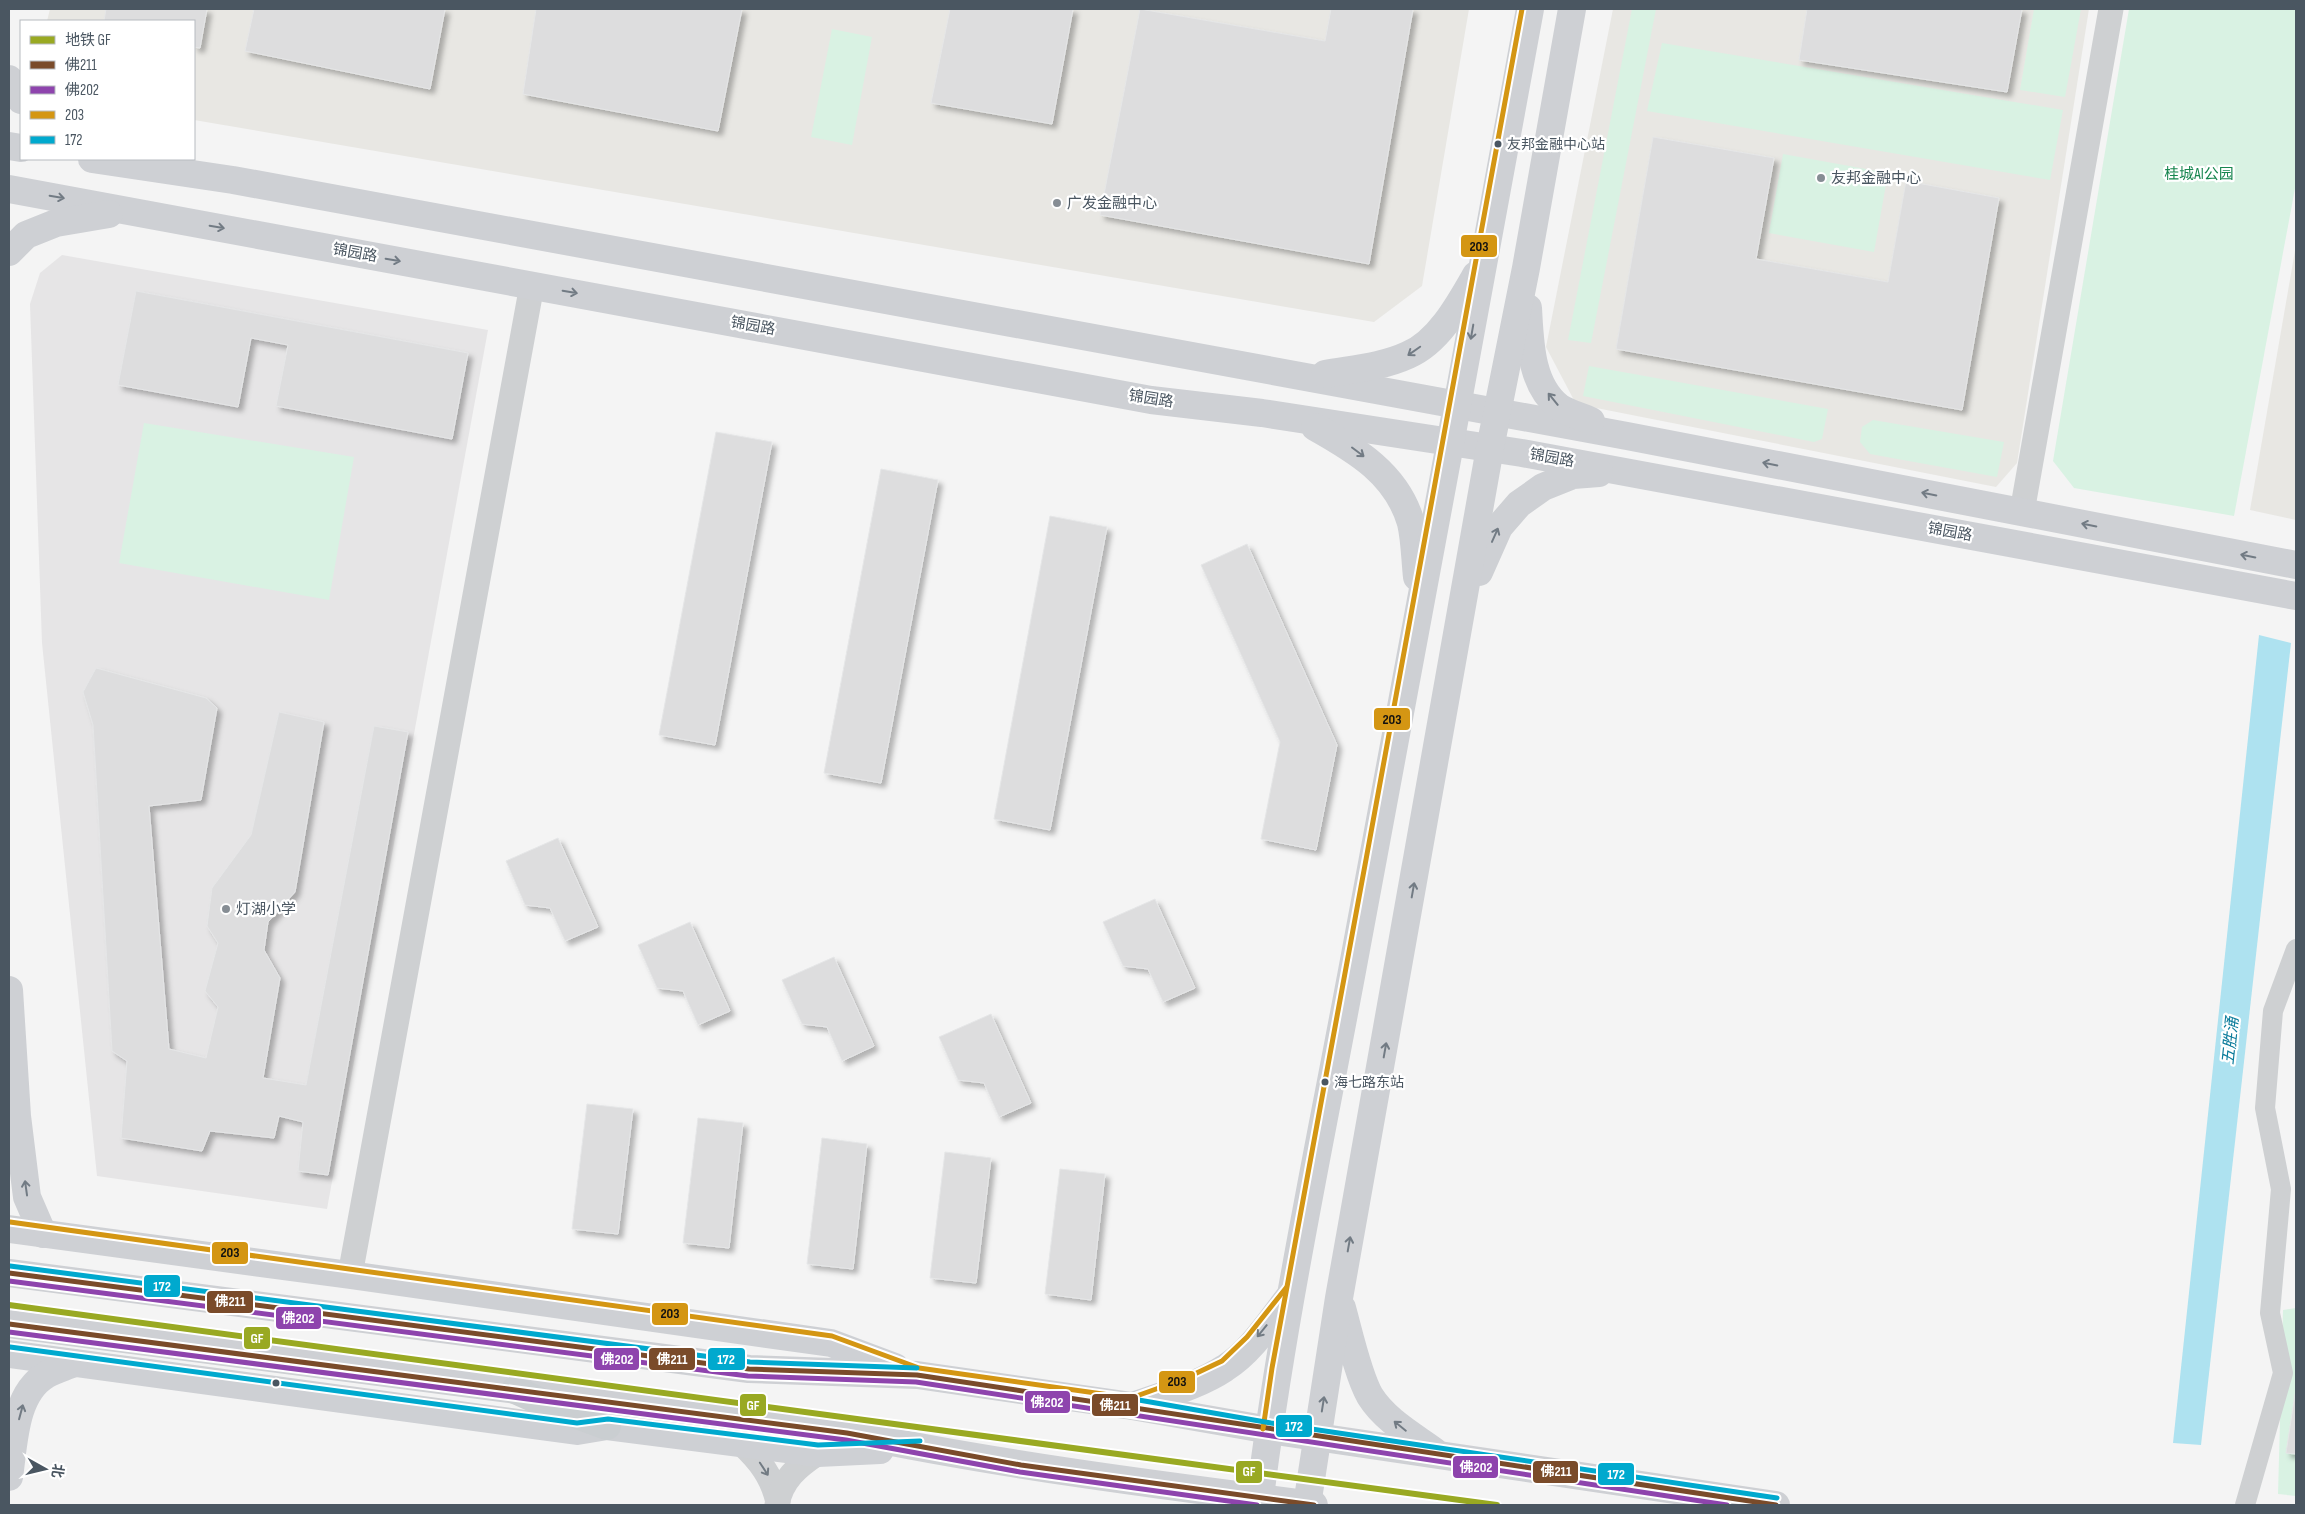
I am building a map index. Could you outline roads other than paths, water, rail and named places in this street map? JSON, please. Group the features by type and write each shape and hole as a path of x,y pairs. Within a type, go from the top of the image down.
{"main road":[{"path":"1259,1502 1278,1369 1420,603 1459,405 1530,9"},
{"path":"9,1324 847,1433 920,1448 1259,1502 1309,1505 1339,1298 1490,448 1526,268 1572,9"},
{"path":"9,79 20,98"},
{"path":"103,160 125,162 253,184 1459,405 1498,414 1627,436 2296,565"},
{"name":"锦园路","path":"9,189 1151,400 1300,419 1490,448 2296,596"},
{"path":"9,252 26,235 56,223 128,211"},
{"path":"1307,377 1372,366 1409,355 1438,333 1461,302 1485,258"},
{"path":"1526,268 1531,348 1540,384 1559,407 1627,436"},
{"path":"1300,419 1356,450 1382,472 1400,496 1411,524 1420,603"},
{"path":"1462,612 1499,527 1519,504 1543,487 1573,475 1622,471"},
{"path":"9,990 17,1116 27,1197 43,1234"},
{"path":"9,1229 350,1274 831,1343 918,1375"},
{"path":"9,1273 749,1369 918,1375 1132,1406 1270,1430 1776,1505"},
{"path":"1132,1406 1187,1386 1226,1368 1253,1342 1292,1293"},
{"path":"1339,1298 1355,1356 1370,1396 1397,1425 1440,1454"},
{"path":"9,1354 577,1431 607,1426"},
{"path":"9,1477 24,1399 32,1386 46,1375 75,1363"},
{"path":"515,1390 544,1403 607,1426 818,1453 920,1448"},
{"path":"1132,1481 1189,1505"}],"street":[{"path":"2022,512 2111,9"},
{"path":"350,1274 532,285"},
{"path":"2245,1505 2283,1373 2270,1313 2281,1189 2265,1108 2273,1012 2296,949"},
{"path":"741,1442 757,1458 773,1483 777,1504"},
{"path":"777,1504 780,1489 786,1480 798,1466 818,1453"}],"water":[{"name":"五胜涌","path":"2259,635 2291,643 2201,1445 2173,1443"}],"metro line":[{"name":"GF","path":"9,1305 1497,1505"}],"place":[{"name":"友邦金融中心站","path":"1498,144"},
{"name":"友邦金融中心","path":"1821,178"},
{"name":"广发金融中心","path":"1057,203"},
{"name":"灯湖小学","path":"226,909"},
{"name":"海七路东站","path":"1325,1082"}],"park label":[{"name":"桂城AI公园","path":"2199,174"}]}
